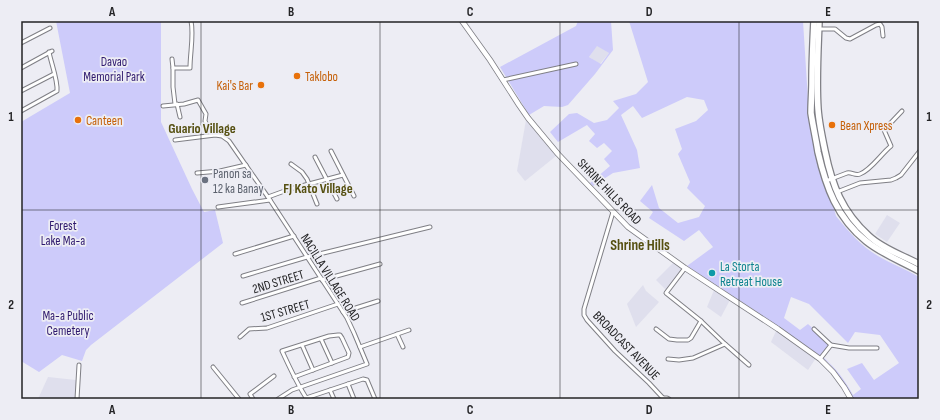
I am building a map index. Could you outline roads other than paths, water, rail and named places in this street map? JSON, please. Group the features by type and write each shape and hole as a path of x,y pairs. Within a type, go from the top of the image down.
{"highway":[{"path":"814,21 816,30"},
{"path":"819,21 816,30 811,111 816,139 836,206 844,219 866,242 887,255 919,271"},
{"path":"833,193 842,203 850,216 870,237 891,250 919,264"}],"street":[{"path":"173,68 190,68 192,31 191,21"},
{"name":"SHRINE HILLS ROAD","path":"462,21 490,60 519,105 542,135 628,227 641,238 820,358 844,386 851,399"},
{"path":"816,30 835,30 846,38 850,39 880,24 882,27 883,36"},
{"path":"21,43 50,28"},
{"path":"21,68 50,52 57,88 56,91 21,111"},
{"path":"172,59 173,87 180,117"},
{"path":"503,80 576,64"},
{"path":"21,91 54,74"},
{"path":"163,106 188,104 198,100 206,114 205,121 212,135 175,140"},
{"path":"829,180 851,172 858,175 876,162 891,146 884,130 902,111"},
{"name":"NACILLA VILLAGE ROAD","path":"212,135 222,136 227,139 246,165 343,312 367,364 299,388 278,399"},
{"path":"331,151 354,196"},
{"path":"833,193 860,183 896,178 919,152"},
{"path":"315,157 337,199"},
{"path":"291,164 305,176 317,204"},
{"path":"197,173 220,171 246,165"},
{"path":"218,207 269,199 290,189 343,175"},
{"name":"BROADCAST AVENUE","path":"613,212 584,309 584,315 614,351 649,383 663,399"},
{"path":"243,276 307,257 430,227"},
{"path":"235,254 294,236"},
{"name":"2ND STREET","path":"242,303 321,279 380,264"},
{"path":"685,268 666,293 701,321 749,365"},
{"path":"343,312 378,301"},
{"name":"1ST STREET","path":"240,337 249,329 267,328 338,304"},
{"path":"656,329 670,339 688,340 701,321"},
{"path":"814,329 831,345 849,348 877,348"},
{"path":"360,347 409,330"},
{"path":"398,334 403,347"},
{"path":"294,377 348,357 349,354 347,348 340,335 335,335 282,351 299,388 307,399 365,379 368,382 375,399"},
{"path":"321,339 332,363"},
{"path":"668,359 679,360 693,358 725,344"},
{"path":"302,345 313,370"},
{"path":"820,358 831,345"},
{"path":"77,399 78,365"},
{"path":"213,367 239,399"},
{"path":"253,399 250,394 274,376"},
{"path":"348,384 354,399"},
{"path":"330,390 334,399"},
{"path":"663,399 669,399"}],"place":[{"name":"Taklobo","path":"297,76"},
{"name":"Kai's Bar","path":"261,85"},
{"name":"Canteen","path":"78,120"},
{"name":"Bean Xpress","path":"832,125"},
{"name":"Panon sa 12 ka Banay","path":"205,180"},
{"name":"La Storta Retreat House","path":"712,273"}],"district":[{"name":"Guario Village","path":"202,128"},
{"name":"FJ Kato Village","path":"318,188"},
{"name":"Shrine Hills","path":"640,245"}],"park label":[{"name":"Davao Memorial Park","path":"114,68"},
{"name":"Forest Lake Ma-a","path":"63,232"},
{"name":"Ma-a Public Cemetery","path":"68,322"}]}
